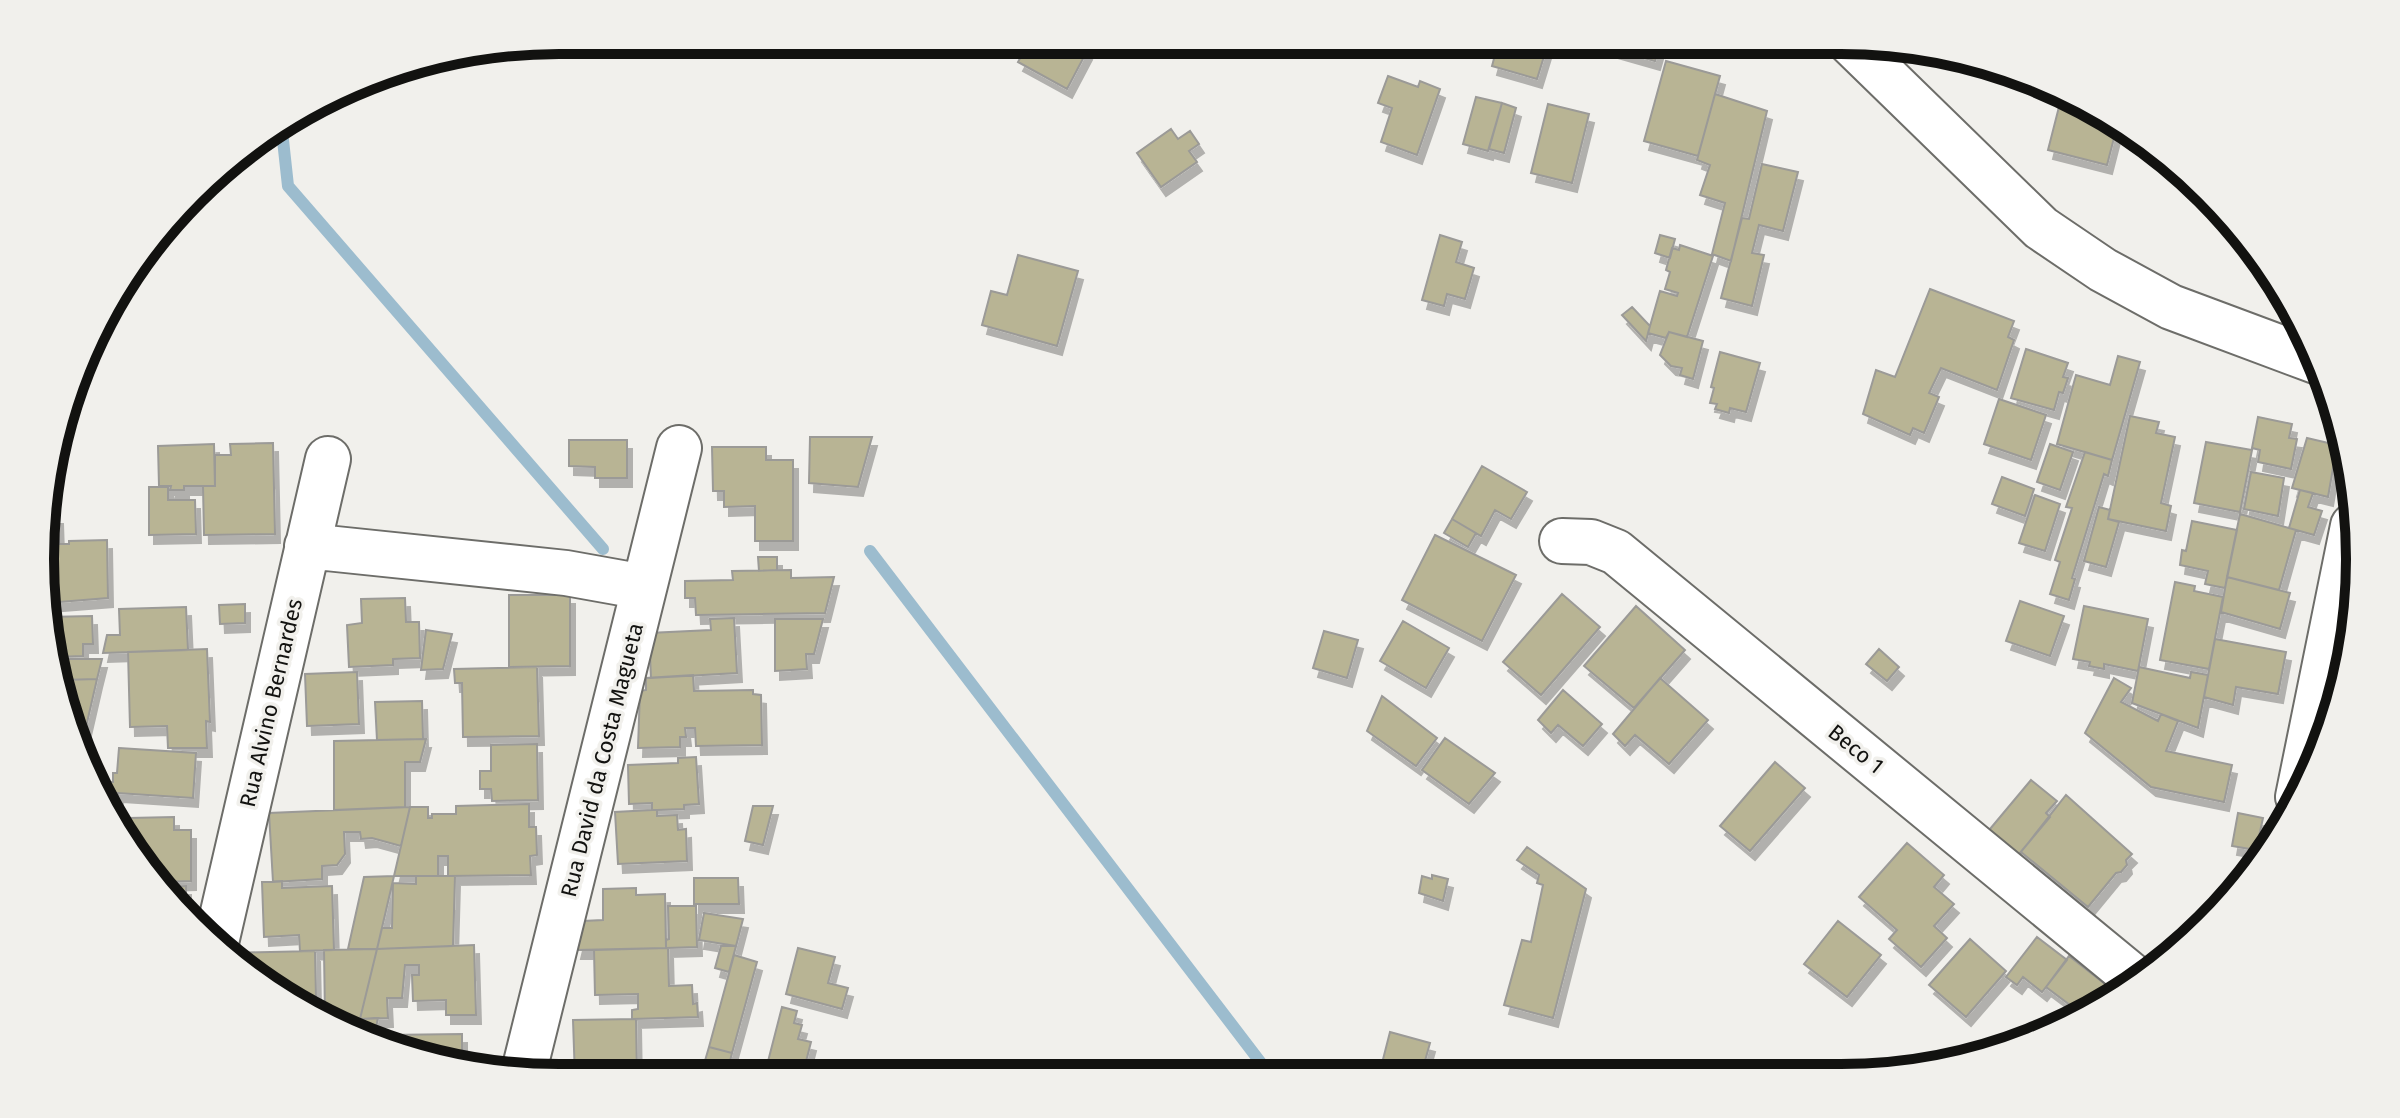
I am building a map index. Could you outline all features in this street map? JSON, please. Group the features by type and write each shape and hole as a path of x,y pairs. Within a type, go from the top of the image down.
{"street":[{"path":"1863,55 2041,228 2103,270 2171,307 2300,349"},
{"name":"Rua David da Costa Magueta","path":"526,1063 679,448"},
{"name":"Rua Alvino Bernardes","path":"218,932 328,459"},
{"name":"Beco 1","path":"1562,541 1591,542 1616,552 2129,974"},
{"path":"307,546 566,573 644,587"},
{"path":"2306,755 2346,561"}],"building":[{"path":"1022,54 1085,54 1067,89 1018,62"},
{"path":"1495,54 1545,54 1537,79 1492,66"},
{"path":"1630,54 1657,54 1655,61"},
{"path":"1666,61 1720,76 1698,156 1644,141"},
{"path":"1388,76 1418,87 1420,81 1440,89 1417,155 1381,142 1392,108 1378,103"},
{"path":"1715,94 1767,111 1731,261 1712,254 1725,203 1700,195 1710,165 1697,160"},
{"path":"1476,97 1502,103 1488,151 1463,144"},
{"path":"1502,103 1516,108 1504,153 1489,149"},
{"path":"1548,104 1589,114 1572,183 1531,173"},
{"path":"2060,104 2115,135 2107,165 2048,150"},
{"path":"1171,129 1178,139 1190,131 1199,144 1189,151 1197,162 1161,187 1137,153"},
{"path":"1762,164 1798,172 1783,231 1759,225 1752,253 1764,255 1752,306 1721,298 1742,218 1749,219"},
{"path":"1440,235 1462,242 1456,262 1474,268 1465,299 1447,294 1444,306 1422,300"},
{"path":"1660,235 1675,239 1670,258 1655,253"},
{"path":"1680,245 1713,256 1687,337 1669,332 1666,338 1648,333 1660,291 1677,296 1678,293 1665,289 1670,272 1666,270 1672,248 1679,250"},
{"path":"1018,255 1078,271 1057,346 982,325 991,291 1007,295"},
{"path":"1930,289 2014,321 2008,337 2014,340 1997,390 1941,368 1929,393 1939,397 1924,433 1913,428 1910,435 1863,414 1876,370 1895,377"},
{"path":"1632,307 1650,326 1646,341 1622,315"},
{"path":"1669,332 1703,341 1693,379 1680,375 1682,368 1671,366 1660,355"},
{"path":"2026,349 2068,363 2063,377 2068,378 2063,393 2059,392 2054,410 2011,398"},
{"path":"1720,352 1760,363 1746,412 1730,408 1729,413 1715,409 1717,404 1710,403"},
{"path":"2118,356 2140,362 2112,460 2057,444 2076,375 2110,385"},
{"path":"1999,399 2046,415 2031,460 1984,444"},
{"path":"2130,416 2159,422 2156,433 2175,437 2161,503 2171,506 2166,531 2108,519"},
{"path":"2258,417 2292,424 2289,438 2297,439 2291,469 2258,462 2260,450 2252,448"},
{"path":"810,437 872,437 858,487 809,483"},
{"path":"2307,438 2332,444 2335,456 2328,497 2292,488"},
{"path":"569,440 627,440 627,478 595,478 595,467 569,466"},
{"path":"2206,442 2252,450 2240,512 2194,503"},
{"path":"273,443 275,534 204,535 203,486 215,486 215,455 231,455 230,444"},
{"path":"214,444 215,486 184,486 184,490 170,490 171,486 159,486 158,446"},
{"path":"2050,444 2073,452 2060,490 2037,482"},
{"path":"712,447 766,447 766,460 793,460 793,541 755,541 755,506 724,507 724,491 713,491"},
{"path":"2085,452 2112,460 2108,476 2104,474 2072,578 2075,579 2069,600 2050,594 2060,562 2055,560 2072,508 2066,507"},
{"path":"1482,466 1527,492 1511,519 1495,510 1481,536 1452,519"},
{"path":"2251,472 2284,478 2278,516 2244,509"},
{"path":"2002,477 2034,489 2025,516 1992,504"},
{"path":"149,487 168,487 168,500 195,500 196,534 149,535"},
{"path":"2300,490 2313,493 2308,507 2322,511 2314,535 2289,528"},
{"path":"2035,495 2060,504 2045,551 2019,543"},
{"path":"2099,507 2110,510 2108,519 2119,522 2106,567 2084,561"},
{"path":"2240,514 2296,530 2279,590 2227,577"},
{"path":"56,515 59,544 107,540 108,598 56,602"},
{"path":"1452,519 1476,533 1468,547 1444,533"},
{"path":"2192,521 2237,530 2225,588 2205,584 2208,571 2180,565"},
{"path":"1435,535 1516,575 1482,641 1402,600"},
{"path":"758,557 777,557 777,570 759,571"},
{"path":"791,570 791,578 834,577 825,613 696,615 695,598 685,598 685,581 733,580 732,571"},
{"path":"2227,577 2290,593 2280,629 2221,612"},
{"path":"2175,582 2195,586 2194,591 2223,597 2209,669 2160,660"},
{"path":"1562,594 1600,627 1541,695 1503,662"},
{"path":"509,595 570,595 570,666 509,667"},
{"path":"405,598 406,622 419,622 420,658 393,659 393,665 349,667 347,625 362,623 361,599"},
{"path":"2020,601 2064,616 2050,656 2006,641"},
{"path":"245,604 245,623 220,624 219,605"},
{"path":"1636,606 1685,650 1634,708 1584,666"},
{"path":"2084,606 2148,619 2138,671 2104,664 2104,669 2073,659"},
{"path":"186,607 188,650 103,653 107,635 120,635 119,609"},
{"path":"92,616 93,644 83,644 83,656 64,657 57,617"},
{"path":"734,618 737,673 651,678 649,633 711,630 710,619"},
{"path":"775,619 823,619 814,654 806,654 807,669 775,671"},
{"path":"1403,621 1449,648 1426,688 1380,661"},
{"path":"426,630 452,634 443,669 421,670"},
{"path":"1324,631 1358,640 1347,678 1313,668"},
{"path":"2215,639 2286,652 2278,694 2236,687 2233,705 2204,697"},
{"path":"207,649 210,722 206,721 207,748 168,748 167,726 130,727 128,652"},
{"path":"1879,649 1899,667 1887,681 1866,664"},
{"path":"64,659 102,659 97,679 69,680"},
{"path":"537,667 539,736 463,737 462,683 455,683 454,669"},
{"path":"2139,667 2190,678 2191,672 2208,675 2198,728 2132,703"},
{"path":"357,672 359,724 307,726 305,674"},
{"path":"693,675 694,691 753,690 753,694 761,695 762,745 696,746 695,728 685,728 686,737 680,737 680,747 638,748 640,691 646,690 646,678"},
{"path":"1660,678 1708,720 1669,764 1635,735 1625,746 1613,734"},
{"path":"2114,678 2131,688 2121,702 2158,721 2161,714 2178,721 2166,751 2232,765 2224,802 2151,787 2085,733"},
{"path":"97,679 85,732 71,690 69,680"},
{"path":"1563,690 1602,724 1583,746 1558,725 1551,733 1538,720"},
{"path":"1382,696 1437,738 1416,766 1367,731"},
{"path":"422,701 423,739 377,740 375,702"},
{"path":"1445,738 1495,773 1469,804 1422,770"},
{"path":"426,739 420,762 405,762 405,807 334,810 334,741"},
{"path":"537,744 538,800 492,801 491,789 480,789 480,771 491,771 491,745"},
{"path":"119,748 196,753 193,798 118,793 117,803 106,782 113,782 113,773 117,773"},
{"path":"696,757 699,804 684,805 684,809 652,810 652,803 629,804 628,765 678,763 678,758"},
{"path":"1775,762 1805,788 1750,851 1720,826"},
{"path":"2031,780 2057,801 2046,813 2050,817 2009,866 1980,841"},
{"path":"2066,795 2132,854 2126,860 2127,865 2116,873 2088,907 2021,852"},
{"path":"529,804 529,827 536,827 537,855 530,856 531,875 448,876 448,856 438,856 438,876 394,876 410,807 428,807 428,818 432,818 432,814 456,814 456,806"},
{"path":"753,806 773,806 763,845 745,841"},
{"path":"410,807 401,846 372,838 361,839 360,832 344,832 345,854 337,865 322,866 322,879 273,882 269,813"},
{"path":"657,810 657,816 677,815 678,830 686,829 687,861 618,864 615,812"},
{"path":"2238,813 2263,818 2254,850 2232,846"},
{"path":"174,817 174,830 191,830 191,881 171,882 139,840 129,818"},
{"path":"1907,843 1944,875 1934,887 1954,904 1934,926 1947,938 1921,967 1889,939 1897,930 1859,897"},
{"path":"1527,847 1586,889 1553,1018 1504,1005 1522,940 1531,942 1543,885 1537,883 1539,875 1517,860"},
{"path":"1432,875 1448,879 1443,901 1419,893 1422,876 1432,879"},
{"path":"394,876 377,949 348,949 364,877"},
{"path":"416,876 455,876 453,946 377,949 382,928 392,928 393,883 416,884"},
{"path":"694,878 738,878 739,904 694,904"},
{"path":"282,881 282,888 332,886 334,950 300,951 299,935 264,937 262,882"},
{"path":"186,886 186,898 185,898 175,887"},
{"path":"636,888 636,895 665,894 666,948 576,950 583,921 603,920 603,889"},
{"path":"668,906 696,906 697,947 666,948 666,940 669,939"},
{"path":"704,913 743,919 736,946 699,940"},
{"path":"1838,921 1881,955 1847,997 1804,964"},
{"path":"2037,937 2067,960 2042,992 2023,977 2017,985 2006,977"},
{"path":"1970,939 2006,971 1966,1017 1929,985"},
{"path":"474,945 476,1015 446,1015 446,1000 413,1001 412,975 419,975 419,965 405,965 402,998 387,998 388,1018 360,1019 377,949"},
{"path":"721,946 736,946 729,972 715,968"},
{"path":"668,948 669,986 692,985 693,1004 697,1003 698,1017 632,1019 632,1010 638,1009 638,994 595,995 594,950"},
{"path":"798,948 835,957 828,983 848,988 842,1009 786,994"},
{"path":"377,949 360,1019 351,1019 325,1006 324,950"},
{"path":"315,951 316,998 310,998 278,979 243,953"},
{"path":"734,955 757,962 732,1053 709,1047"},
{"path":"2069,956 2109,987 2073,1007 2046,987"},
{"path":"782,1007 797,1011 794,1023 802,1025 798,1039 811,1042 805,1064 767,1064"},
{"path":"378,1018 376,1029 359,1023 360,1019"},
{"path":"636,1019 637,1064 575,1064 573,1020"},
{"path":"1390,1032 1430,1043 1424,1064 1382,1064"},
{"path":"462,1034 462,1054 428,1047 391,1035"},
{"path":"709,1047 732,1053 729,1064 704,1064"}],"waterway":[{"path":"283,136 288,186 603,549"},
{"path":"870,551 1262,1064"}]}
